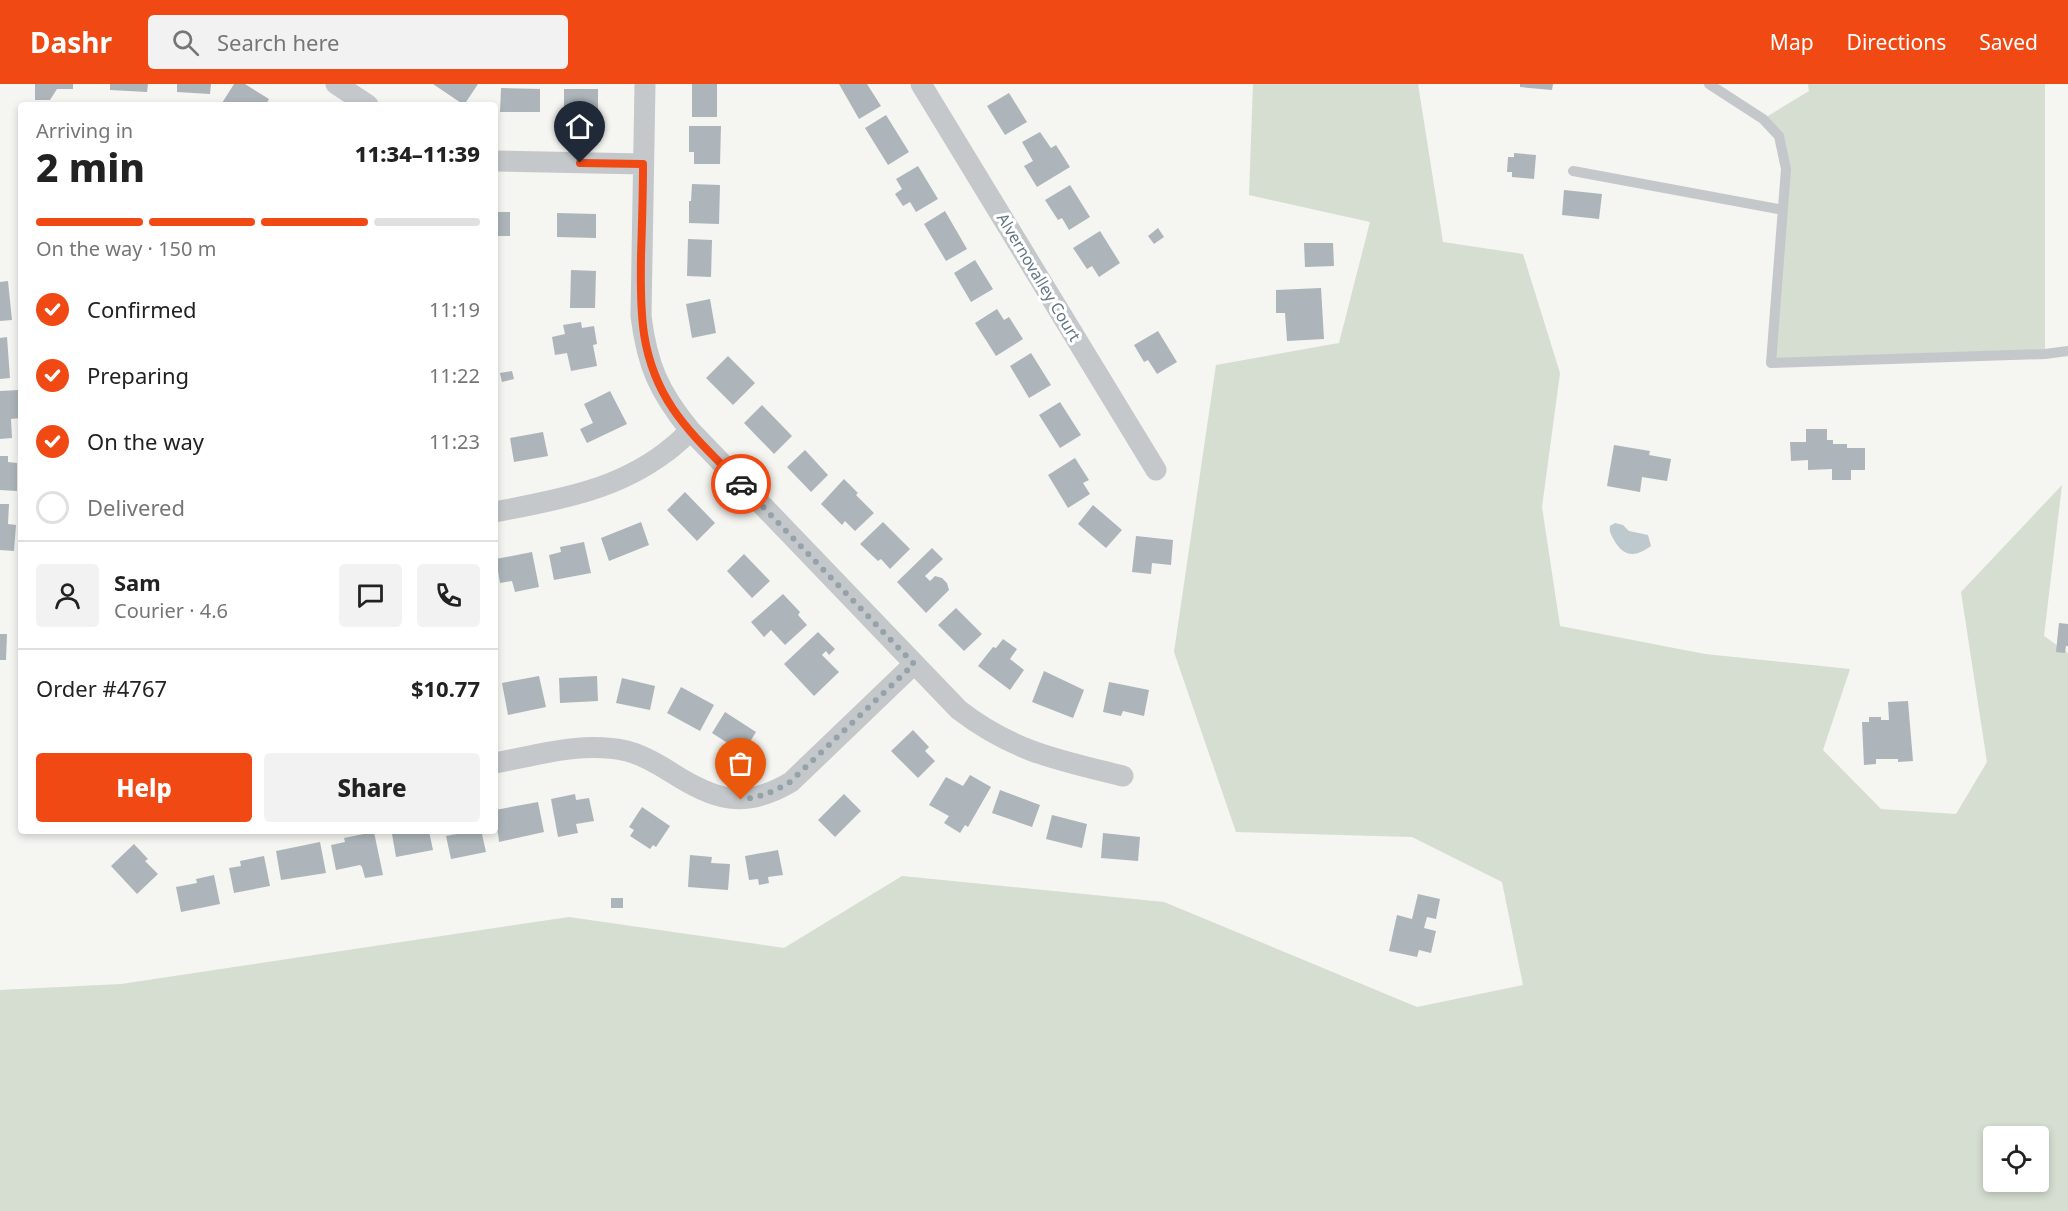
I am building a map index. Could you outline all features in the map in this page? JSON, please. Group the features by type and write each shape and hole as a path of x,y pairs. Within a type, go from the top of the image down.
{"street":[{"path":"336,84 363,102"},
{"path":"645,84 640,302 644,344 653,372 674,410 690,430 959,710 980,726 1010,743 1043,756 1123,776"},
{"name":"Alvernovalley Court","path":"921,84 1156,470"},
{"path":"498,161 643,164"},
{"path":"498,511 571,498 628,476 658,458 685,437 690,430"},
{"path":"498,762 570,749 604,747 629,752 653,761 707,793 741,800 759,797 790,782 914,664"}],"lane":[{"path":"1709,84 1763,119 1779,136 1786,169 1771,363 2045,354 2068,351"},
{"path":"1573,171 1783,210"}],"shaded area":[{"path":"1253,84 1418,84 1443,242 1523,254 1560,373 1542,507 1560,626 1705,654 1850,669 1823,750 1881,809 1956,814 1987,762 1961,592 2062,485 2044,636 2068,653 2068,1211 0,1211 0,990 121,984 569,917 784,948 902,876 1164,902 1417,1007 1523,985 1502,882 1412,837 1236,832 1174,652 1216,365 1339,343 1370,222 1249,195"},
{"path":"1808,84 2045,84 2045,354 1771,363 1786,169 1779,136 1763,119 1809,91"},
{"path":"1615,523 1623,525 1629,531 1648,535 1651,546 1635,554 1626,553 1618,546 1610,531 1610,526"}],"building":[{"path":"35,84 73,84 73,89 57,89 50,100 35,100"},
{"path":"110,84 148,84 147,92 110,90"},
{"path":"177,84 211,84 210,94 177,92"},
{"path":"234,84 245,84 269,99 268,102 223,102"},
{"path":"433,84 478,84 466,102 460,102"},
{"path":"692,84 717,84 717,117 692,117"},
{"path":"839,84 867,84 881,106 859,119"},
{"path":"1520,84 1553,84 1552,90 1520,87"},
{"path":"501,88 540,89 540,112 500,112"},
{"path":"564,89 598,89 598,113 564,113"},
{"path":"1009,93 1027,122 1005,135 987,106"},
{"path":"886,115 909,152 888,165 865,128"},
{"path":"689,126 721,126 720,164 694,164 694,152 689,152"},
{"path":"1040,132 1051,148 1056,145 1070,167 1037,187 1024,166 1033,161 1022,142"},
{"path":"1514,153 1536,155 1534,179 1512,177 1512,172 1507,172 1508,157 1514,157"},
{"path":"918,166 938,199 916,212 910,202 903,206 895,194 902,189 896,179"},
{"path":"692,184 720,185 719,224 689,223"},
{"path":"1070,185 1090,217 1069,230 1062,218 1058,220 1045,200"},
{"path":"1564,190 1602,194 1599,219 1562,215"},
{"path":"945,211 967,249 946,261 924,224"},
{"path":"498,212 510,212 510,236 498,236"},
{"path":"557,213 596,214 596,238 557,237"},
{"path":"1158,228 1164,237 1154,244 1148,236"},
{"path":"1100,231 1120,263 1099,277 1092,266 1087,269 1073,248"},
{"path":"688,239 712,240 711,277 687,276"},
{"path":"1304,243 1333,243 1334,266 1305,267"},
{"path":"975,260 993,289 971,302 954,273"},
{"path":"571,270 596,271 595,308 570,308"},
{"path":"8,281 12,320 0,321 0,282"},
{"path":"1321,288 1324,339 1287,341 1285,313 1276,313 1276,290"},
{"path":"710,299 716,333 692,338 686,304"},
{"path":"997,309 1004,320 1009,317 1023,339 996,356 975,323"},
{"path":"581,322 582,328 594,326 597,344 593,345 597,366 571,371 567,353 555,355 552,337 565,334 563,325"},
{"path":"1158,331 1177,362 1157,374 1148,360 1144,362 1134,345"},
{"path":"7,337 10,378 0,379 0,338"},
{"path":"1031,353 1051,385 1029,398 1010,366"},
{"path":"728,356 755,383 733,405 706,378"},
{"path":"512,371 514,379 502,382 500,373"},
{"path":"18,390 18,418 11,419 12,438 0,439 0,391"},
{"path":"610,391 627,424 587,443 580,429 593,423 584,404"},
{"path":"1060,402 1081,435 1060,448 1039,415"},
{"path":"762,405 792,436 774,454 744,423"},
{"path":"1806,429 1827,429 1827,440 1833,440 1833,444 1847,444 1847,448 1865,448 1865,470 1851,470 1851,480 1832,480 1832,469 1808,470 1808,460 1791,461 1790,442 1806,442"},
{"path":"543,432 548,456 514,462 510,438"},
{"path":"1614,445 1650,451 1649,455 1671,459 1667,481 1642,477 1640,492 1607,486"},
{"path":"805,450 828,475 811,492 787,467"},
{"path":"0,456 8,456 8,462 17,463 17,491 0,490"},
{"path":"1075,458 1089,480 1083,483 1090,494 1068,508 1048,475"},
{"path":"844,479 874,513 855,531 845,521 842,525 821,504"},
{"path":"685,492 715,523 697,541 667,510"},
{"path":"0,504 9,504 8,524 16,525 14,551 0,550"},
{"path":"1093,505 1122,530 1106,548 1078,524"},
{"path":"641,522 649,545 609,561 601,538"},
{"path":"883,522 910,549 890,569 881,559 878,561 860,544"},
{"path":"1136,536 1173,540 1171,565 1152,563 1151,574 1132,572"},
{"path":"584,542 591,573 554,580 549,555 561,552 560,547"},
{"path":"932,548 943,559 925,576 930,581 935,576 942,578 949,590 926,613 897,582"},
{"path":"532,552 539,587 515,592 512,581 500,583 498,559"},
{"path":"744,554 770,581 752,598 727,571"},
{"path":"783,594 800,612 798,615 807,625 785,645 771,630 764,637 751,622"},
{"path":"956,608 982,634 964,651 938,625"},
{"path":"2059,623 2068,624 2068,646 2066,646 2065,653 2056,652"},
{"path":"818,632 835,649 829,655 826,651 822,655 839,672 814,696 784,664"},
{"path":"0,634 7,634 6,660 0,660"},
{"path":"1003,639 1017,649 1010,659 1024,670 1010,690 978,666 993,647 996,648"},
{"path":"1044,671 1084,690 1073,718 1032,702"},
{"path":"539,676 546,707 508,715 502,683"},
{"path":"597,676 598,701 560,703 559,678"},
{"path":"622,678 655,686 650,710 616,703"},
{"path":"1109,682 1149,690 1144,716 1123,711 1121,716 1103,712"},
{"path":"681,687 714,705 700,731 667,713"},
{"path":"1908,701 1913,761 1898,762 1898,759 1876,759 1876,764 1864,765 1862,722 1869,722 1869,717 1889,720 1888,702"},
{"path":"725,712 756,732 743,753 712,733"},
{"path":"913,730 929,747 925,751 935,761 918,778 891,751"},
{"path":"970,775 991,787 968,827 965,825 960,833 944,823 949,816 929,805 946,777 963,786"},
{"path":"1000,790 1040,805 1032,827 992,813"},
{"path":"575,794 576,800 589,798 594,821 576,824 578,833 558,837 551,799"},
{"path":"844,794 861,811 835,837 818,820"},
{"path":"538,802 544,832 499,842 498,809"},
{"path":"642,807 670,826 656,847 653,845 650,849 630,836 634,830 629,827"},
{"path":"1052,815 1087,824 1082,848 1046,839"},
{"path":"1103,833 1140,837 1138,861 1101,858"},
{"path":"374,834 383,875 365,878 360,865 336,870 331,845 345,842 344,838"},
{"path":"392,834 430,834 433,850 396,857"},
{"path":"482,834 486,852 451,859 446,836"},
{"path":"320,842 326,873 281,880 276,851"},
{"path":"134,844 148,859 145,861 158,874 137,894 111,866"},
{"path":"778,850 783,875 768,877 769,883 759,885 758,879 749,880 745,856"},
{"path":"690,855 712,857 711,863 730,864 728,890 688,887"},
{"path":"264,856 270,886 234,893 229,868 241,866 240,861"},
{"path":"214,875 220,904 181,912 176,887 197,883 196,879"},
{"path":"1418,894 1440,899 1436,919 1427,917 1424,928 1436,931 1431,953 1419,950 1417,957 1389,951 1397,915 1412,919"},
{"path":"611,898 623,898 623,908 611,908"}],"way so far":[{"path":"741,484 914,664 790,782 759,797 741,800"}],"route":[{"path":"580,163 643,164 640,302 644,344 648,358 674,410 741,484"}]}
